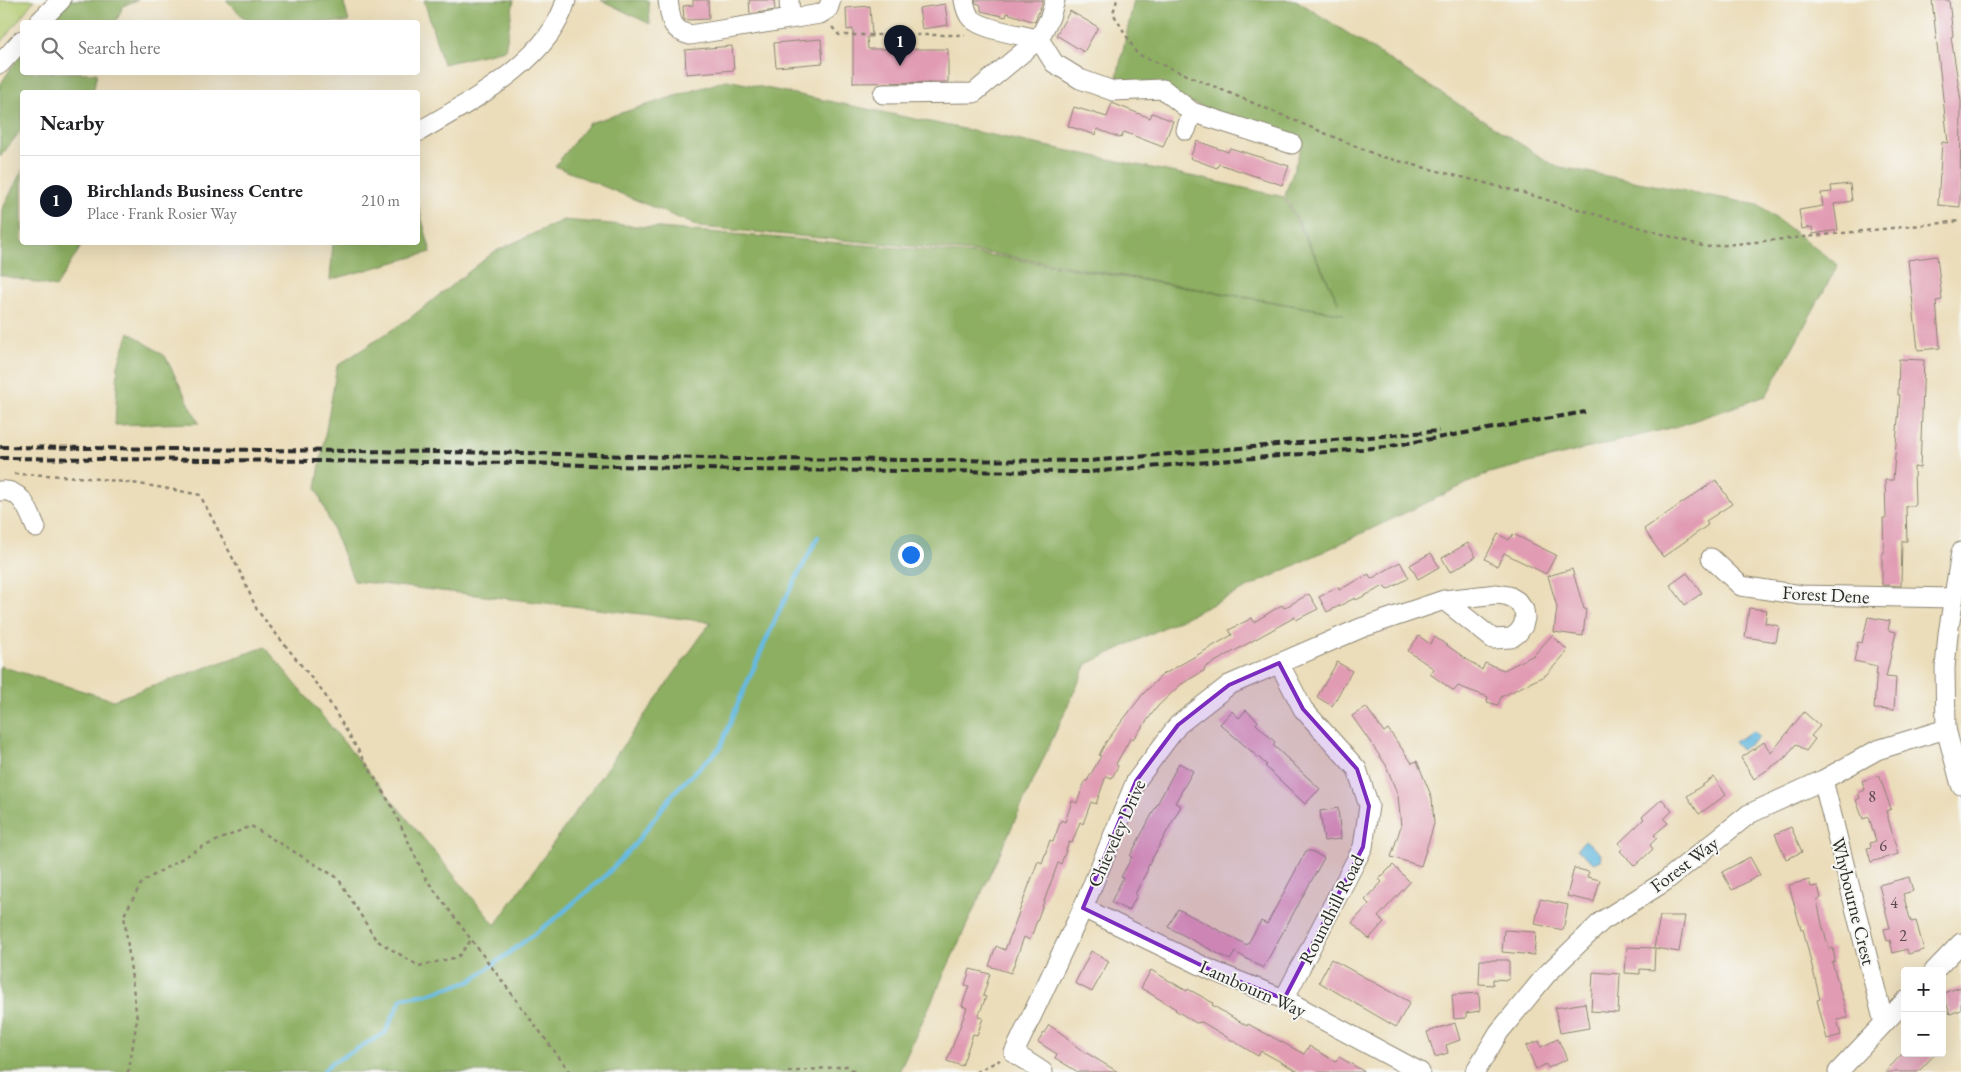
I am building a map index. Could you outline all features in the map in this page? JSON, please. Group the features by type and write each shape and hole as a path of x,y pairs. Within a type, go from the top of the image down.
{"street":[{"path":"41,20 62,0"},
{"path":"420,131 478,98 536,52 562,14 566,0"},
{"path":"668,0 671,21 679,32 690,35 790,9 825,7"},
{"path":"964,0 971,18 985,26 1039,39 1054,63 1080,79 1113,91 1163,89 1189,121 1292,144"},
{"path":"883,94 974,93 1039,39 1050,17 1054,0"},
{"path":"0,64 20,42"},
{"path":"0,490 16,494 27,509 36,528"},
{"path":"1961,552 1945,668 1946,729 1961,785"},
{"name":"Forest Dene","path":"1711,558 1741,586 1801,595 1954,598"},
{"name":"Chieveley Drive","path":"1014,1053 1084,908 1136,781 1178,725 1229,685 1361,628 1444,600"},
{"name":"Roundhill Road","path":"1279,663 1303,709 1356,769 1368,806 1363,847 1284,999"},
{"name":"Forest Way","path":"1475,1072 1499,1032 1546,974 1602,921 1664,882 1749,814 1823,780 1878,750 1946,729"},
{"name":"Whybourne Crest","path":"1823,780 1884,1023"},
{"name":"Lambourn Way","path":"1084,908 1213,971 1284,999 1420,1072"},
{"path":"1938,967 1961,943"},
{"path":"1838,1072 1901,1005"},
{"path":"1014,1053 1043,1072"}],"path":[{"path":"1116,0 1113,13 1137,54 1378,156 1524,193 1706,247 1961,221"},
{"path":"825,7 839,35 968,35 985,26"},
{"path":"10,474 60,474 157,486 200,495 242,576 257,610 325,695 391,805 426,879 570,1072"},
{"path":"127,1072 129,1070 137,1019 124,915 142,882 200,848 251,826 338,878 376,940 419,966 458,957 471,940"},
{"path":"976,1072 1014,1053"},
{"path":"788,1072 847,1066 855,1072"}],"highlighted area":[{"path":"1279,663 1303,709 1357,769 1369,806 1363,847 1284,999 1213,971 1083,908 1136,781 1178,725 1229,685"}],"green space":[{"path":"0,0 34,0 0,44"},
{"path":"56,0 138,0 123,6 117,20 42,20"},
{"path":"226,0 343,0 348,20 246,20"},
{"path":"424,0 514,0 505,50 443,64"},
{"path":"601,0 648,0 650,24"},
{"path":"1134,0 1296,0 1555,166 1758,205 1838,265 1766,396 1678,426 1489,473 1087,664 899,1072 0,1072 0,666 113,700 265,647 495,925 711,622 354,581 316,488 337,366 410,318 494,252 563,220 997,256 1344,314 996,254 700,227 555,166 589,123 727,80 1284,197 1339,303 1285,195 1303,142 1117,77"},
{"path":"20,54 20,75 97,75 93,90 20,90 20,132 0,157 0,85"},
{"path":"20,174 20,245 82,245 56,287 0,275 3,208"},
{"path":"420,212 431,252 330,280 333,245 420,245"},
{"path":"129,332 165,356 199,423 115,425 118,365"}],"water":[{"path":"1753,731 1759,738 1741,750 1734,742"},
{"path":"1585,840 1601,854 1600,860 1594,863 1577,849"}],"building":[{"path":"693,0 708,0 709,19 684,20 683,6 693,5"},
{"path":"749,0 774,0 775,10 750,14"},
{"path":"975,0 1043,0 1035,22 1007,13 1006,17 981,11 981,5 976,3"},
{"path":"1932,0 1949,0 1953,36 1951,37 1961,101 1960,207 1938,205 1942,142 1948,143"},
{"path":"945,4 948,25 922,29 919,8"},
{"path":"870,6 872,37 867,37 868,49 948,49 948,82 853,83 853,29 847,30 846,8"},
{"path":"1070,11 1098,27 1084,52 1056,35"},
{"path":"821,39 823,63 776,67 774,43"},
{"path":"732,46 734,70 686,74 685,50"},
{"path":"1112,103 1150,118 1152,113 1173,121 1163,147 1124,132 1121,138 1097,129 1096,135 1068,126 1074,107 1107,117"},
{"path":"1197,141 1228,152 1230,148 1289,166 1282,185 1219,164 1217,168 1190,158"},
{"path":"1850,184 1852,201 1834,204 1838,230 1813,234 1812,227 1802,229 1799,210 1823,206 1821,193 1832,192 1831,186"},
{"path":"1937,256 1942,300 1936,301 1940,348 1918,350 1908,260"},
{"path":"1899,359 1924,360 1920,468 1914,467 1915,506 1906,506 1907,541 1902,541 1901,586 1882,585 1882,553 1884,553 1883,518 1886,518 1885,480 1893,480 1900,395 1898,395"},
{"path":"1716,480 1732,504 1706,521 1708,525 1663,557 1644,529"},
{"path":"1498,534 1509,540 1513,534 1556,555 1546,574 1504,553 1497,566 1485,559"},
{"path":"1468,543 1476,557 1450,572 1442,558"},
{"path":"1431,553 1439,567 1418,579 1410,565"},
{"path":"1400,562 1409,578 1387,590 1384,586 1327,612 1319,597 1338,587 1339,590 1369,574 1371,579"},
{"path":"1572,569 1584,609 1586,609 1583,636 1554,632 1557,607 1548,576"},
{"path":"1687,573 1702,593 1685,605 1670,585"},
{"path":"1309,594 1318,609 1296,620 1295,617 1204,668 1205,670 1180,685 1158,706 1133,739 1131,737 1116,764 1118,766 1112,778 1106,776 1096,804 1091,802 1083,824 1080,822 1072,843 1069,842 1061,864 1058,863 1030,940 1024,937 1011,973 989,966 996,946 1005,950 1038,861 1042,863 1050,840 1053,842 1061,820 1065,822 1072,801 1077,803 1085,781 1087,781 1101,756 1099,755 1106,742 1143,694 1165,672 1232,635 1229,630 1252,618 1254,622 1282,605 1284,608"},
{"path":"1749,608 1767,610 1765,623 1779,626 1776,642 1745,637"},
{"path":"1868,617 1890,621 1888,630 1896,632 1886,677 1896,678 1894,710 1874,709 1877,666 1854,661 1858,642 1862,643"},
{"path":"1552,635 1568,651 1546,675 1501,697 1498,705 1487,702 1488,697 1458,686 1454,691 1430,674 1434,669 1408,651 1419,636 1430,644 1435,637 1482,670 1485,663 1504,670 1534,655"},
{"path":"1337,662 1352,671 1332,706 1317,697"},
{"path":"1366,707 1384,732 1388,729 1412,763 1417,761 1432,798 1434,824 1421,866 1391,857 1401,826 1398,796 1386,765 1352,716"},
{"path":"1246,710 1258,721 1256,724 1275,742 1273,745 1320,789 1305,804 1265,766 1267,765 1220,724 1232,711 1239,718"},
{"path":"1804,712 1820,726 1811,736 1815,739 1806,751 1796,744 1786,757 1754,779 1741,758 1764,742 1771,753"},
{"path":"1179,763 1193,771 1175,803 1181,806 1147,868 1129,911 1111,902 1123,878 1121,877 1132,857 1130,856"},
{"path":"1879,775 1891,809 1886,811 1898,854 1871,862 1867,848 1871,847 1870,843 1876,841 1869,817 1863,819 1856,800 1860,798 1858,793 1865,790 1862,781"},
{"path":"1714,777 1726,795 1699,814 1687,796"},
{"path":"1662,799 1672,811 1664,819 1668,823 1654,835 1657,838 1650,845 1653,849 1635,866 1620,851 1623,848 1619,843 1644,819 1642,817"},
{"path":"1338,808 1341,839 1324,841 1320,811"},
{"path":"1791,827 1802,852 1786,859 1775,834"},
{"path":"1306,851 1311,851 1324,858 1263,968 1235,952 1230,960 1168,927 1178,909 1247,945 1261,921 1267,924"},
{"path":"1750,857 1760,875 1732,890 1722,872"},
{"path":"1393,865 1410,882 1378,917 1384,922 1369,939 1352,923 1369,904 1365,900 1382,882 1379,879"},
{"path":"1574,868 1589,872 1587,877 1600,880 1594,902 1567,896"},
{"path":"1909,877 1913,891 1903,894 1911,922 1916,921 1924,950 1908,954 1907,949 1893,953 1890,940 1887,941 1884,929 1890,928 1879,885"},
{"path":"1809,880 1811,887 1818,886 1821,898 1817,900 1822,924 1829,949 1833,948 1835,961 1832,962 1848,1018 1837,1020 1841,1035 1827,1039 1817,1000 1820,999 1803,929 1801,929 1789,885"},
{"path":"1540,899 1568,905 1563,930 1535,924"},
{"path":"1660,916 1685,916 1679,952 1655,948 1654,970 1640,969 1640,974 1625,973 1627,947 1654,948"},
{"path":"1504,930 1536,932 1534,955 1502,952"},
{"path":"1091,951 1109,961 1092,992 1075,983"},
{"path":"1331,959 1410,1002 1396,1027 1319,982"},
{"path":"1480,960 1509,960 1509,980 1493,979 1493,985 1479,984"},
{"path":"970,969 990,974 983,996 986,997 978,1017 983,1018 977,1035 973,1034 962,1066 947,1061 967,1008 962,1006 969,986 965,985"},
{"path":"1151,970 1187,991 1188,989 1213,1003 1212,1005 1247,1026 1248,1024 1304,1054 1309,1046 1336,1062 1339,1057 1365,1072 1299,1072 1261,1051 1258,1056 1202,1022 1196,1023 1141,988"},
{"path":"1593,972 1620,974 1618,1013 1591,1011"},
{"path":"1961,987 1961,1010 1950,1014 1946,1002 1946,992"},
{"path":"1479,993 1480,1011 1466,1013 1466,1018 1454,1019 1452,995"},
{"path":"1585,1003 1589,1028 1560,1033 1555,1008"},
{"path":"1455,1023 1460,1040 1446,1045 1448,1053 1435,1057 1427,1032"},
{"path":"1049,1025 1080,1049 1118,1072 1078,1072 1055,1058 1057,1054 1038,1042"},
{"path":"1558,1039 1567,1059 1548,1068 1546,1064 1536,1069 1526,1046 1539,1041 1541,1047"},
{"path":"1901,1055 1901,1057 1932,1057 1918,1072 1885,1072"}],"waterway":[{"path":"323,1072 330,1064 385,1033 402,998 427,994 471,981 556,918 606,875 635,844 676,790 720,748 780,609 818,537"}],"railway":[{"path":"0,458 527,463 735,470 1089,472 1385,447 1585,412"},
{"path":"0,447 527,453 735,459 1089,461 1439,431"}],"place":[{"name":"Birchlands Business Centre","path":"900,66"}]}
